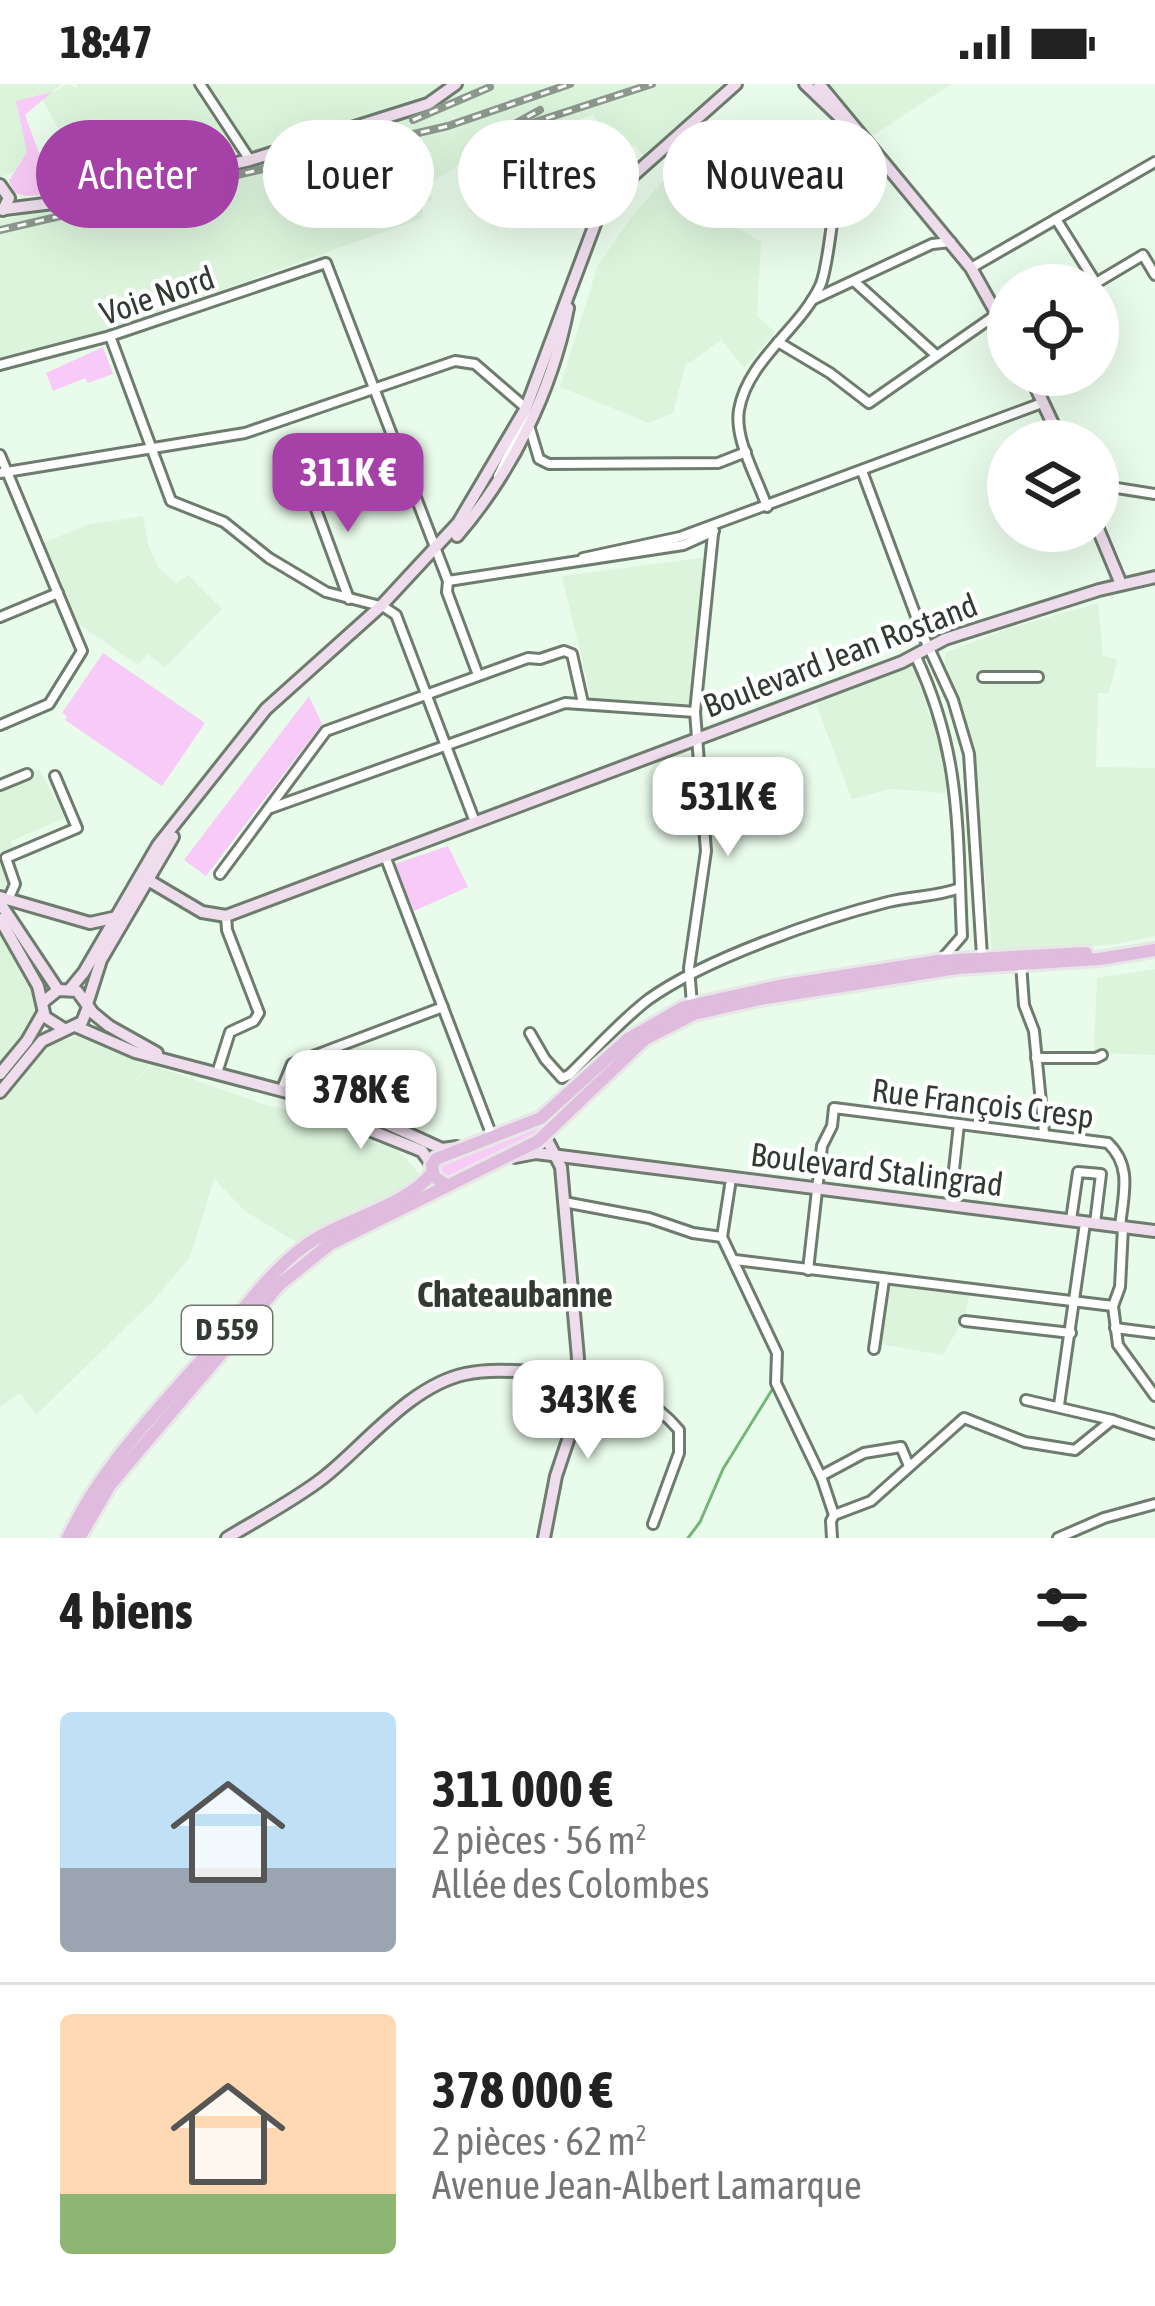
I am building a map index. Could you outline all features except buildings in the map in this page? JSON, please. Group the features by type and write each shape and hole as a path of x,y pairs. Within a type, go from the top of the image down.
{"main road":[{"path":"977,961 760,999 675,1022 635,1048 538,1141 446,1184 437,1181 432,1169 436,1159 550,1112 642,1028 699,1003 938,962 1155,946"},
{"path":"536,1120 544,1133"},
{"name":"D 559","path":"68,1538 96,1488 282,1266 324,1234 412,1192 432,1169"},
{"name":"D 559","path":"79,1538 128,1462 279,1285 330,1244 446,1184"}],"street":[{"path":"200,84 250,160"},
{"path":"35,204 4,189 3,210 69,200 250,160 428,104 456,84"},
{"path":"0,1074 27,1041 43,1008 64,990 176,833 278,705 468,524 519,438 589,234 608,200 736,84"},
{"path":"805,84 841,118"},
{"path":"819,84 850,120"},
{"path":"832,98 841,118"},
{"path":"971,268 1155,162"},
{"path":"887,164 971,268 987,296"},
{"path":"1056,219 1096,283 1143,255 1155,275"},
{"path":"932,244 940,227"},
{"path":"767,508 739,430 739,410 778,342 820,287 830,228"},
{"path":"811,300 932,244 951,242"},
{"name":"Voie Nord","path":"0,365 110,336 318,263 326,264 374,389"},
{"path":"824,271 836,287"},
{"path":"855,282 936,356"},
{"path":"820,287 836,287"},
{"path":"436,554 519,438 554,368 569,291"},
{"path":"778,342 830,373 869,404 987,321"},
{"path":"110,336 171,501 224,521 269,559 326,592 384,607 400,623 476,822"},
{"path":"4,472 263,429 439,364 464,361 475,364 528,416"},
{"path":"374,389 448,581 447,592 478,676"},
{"path":"1041,396 1051,420"},
{"path":"583,558 706,530 1044,402"},
{"path":"519,438 542,463 718,463 747,452"},
{"path":"0,455 82,651 49,704 0,725"},
{"path":"862,471 965,740 974,817 977,961"},
{"path":"307,485 350,601"},
{"path":"1119,489 1155,494"},
{"path":"448,581 698,541 706,530"},
{"path":"699,1003 691,979 706,851 694,712 710,563 706,530"},
{"path":"698,541 710,563"},
{"path":"1108,552 1121,584"},
{"path":"1099,590 1114,566"},
{"name":"Boulevard Jean Rostand","path":"226,916 699,741 916,657 945,639 1155,577"},
{"path":"0,617 58,593"},
{"path":"0,1092 35,1048 85,1019 100,960 158,845 277,696 384,607"},
{"path":"220,874 326,731 528,658 568,650 583,704"},
{"path":"916,657 945,730 957,818 962,935 977,961"},
{"path":"983,677 1038,677"},
{"path":"268,809 548,707 583,704 694,712"},
{"path":"0,785 27,774"},
{"path":"55,776 76,828 6,858 16,884 7,902 6,920 49,1022 134,1052 358,1111 442,1150 474,1144"},
{"path":"957,818 974,817"},
{"path":"385,856 492,1136"},
{"path":"142,881 202,912 226,916 259,1013 254,1022 230,1032 217,1073"},
{"path":"530,1033 562,1078 636,1011 754,947 886,903 939,896 960,888"},
{"path":"939,896 960,901"},
{"path":"7,902 90,923 117,917"},
{"path":"7,902 6,920 64,990 82,994 87,1005 118,1032 170,1060"},
{"path":"90,923 102,941"},
{"path":"938,962 962,935"},
{"path":"1021,959 1044,1133"},
{"path":"281,1091 292,1064 443,1007"},
{"path":"1036,1058 1096,1058 1102,1054"},
{"path":"322,1103 372,1131 422,1151 432,1169"},
{"name":"Rue François Cresp","path":"819,1191 822,1146 834,1108 1044,1133 1108,1143 1120,1155 1126,1169 1121,1227"},
{"path":"950,1206 959,1124"},
{"path":"544,1133 555,1154 564,1202 577,1329 568,1443 544,1538"},
{"name":"Boulevard Stalingrad","path":"495,1163 527,1153 555,1154 593,1163 1155,1231"},
{"path":"1059,1406 1101,1174 1078,1172 1071,1220"},
{"path":"731,1179 722,1237 779,1359 776,1383 783,1403 821,1476 834,1515"},
{"path":"808,1270 819,1191"},
{"path":"564,1202 722,1237"},
{"path":"1121,1227 1120,1287 1113,1306 1118,1345 1155,1396"},
{"path":"735,1260 1113,1306"},
{"path":"874,1348 884,1280"},
{"path":"965,1321 1072,1333"},
{"path":"1115,1328 1155,1333"},
{"path":"227,1538 301,1494 411,1399 436,1384 478,1372 593,1376 628,1390 680,1430 679,1453 653,1524"},
{"path":"1026,1400 1155,1434"},
{"path":"832,1538 834,1515 871,1501 964,1418 1025,1442 1075,1450 1112,1420"},
{"path":"821,1476 864,1453 902,1447 909,1466"},
{"path":"1058,1538 1104,1518 1155,1504"}],"shaded area":[{"path":"0,84 61,84 51,94 68,84 76,88 77,84 447,84 434,95 358,120 263,120 263,151 239,157 239,120 54,120 42,99 23,115 32,144 15,171 0,178"},
{"path":"464,84 724,84 686,120 663,120 663,142 646,158 639,150 639,120 597,120 593,115 577,120 458,120 458,165 434,181 434,120 394,120 440,107"},
{"path":"825,84 950,84 887,126 887,120 858,120"},
{"path":"52,92 25,115 36,145 36,195 15,193 9,181 27,152 16,101"},
{"path":"263,157 263,228 395,228 101,333 0,360 0,220 36,212 36,228 239,228 239,164"},
{"path":"663,181 663,228 738,228 761,242 757,316 775,332 744,368 721,340 685,366 673,413 649,423 560,387 598,265 624,228 639,228 639,209"},
{"path":"103,347 113,374 88,383 85,378 53,391 46,373"},
{"path":"143,516 158,567 176,584 188,575 222,609 165,667 148,654 138,665 67,616 38,545 87,525"},
{"path":"701,558 710,563 695,712 592,702 562,576"},
{"path":"1098,603 1103,655 1117,660 1109,693 1098,693 1096,767 1155,768 1155,936 1110,945 992,951 974,758 944,658 947,652 1007,629"},
{"path":"103,653 205,723 162,786 65,720 62,713"},
{"path":"910,659 941,746 947,793 891,789 852,799 813,696"},
{"path":"309,696 322,724 206,876 184,860"},
{"path":"39,769 65,818 11,841 15,854 7,859 15,880 12,893 0,888 0,785"},
{"path":"448,846 468,887 414,911 395,864"},
{"path":"0,929 30,984 36,1010 32,1024 0,1066"},
{"path":"1155,969 1155,1055 1094,1053 1097,978"},
{"path":"80,1035 150,1065 133,1083 152,1065 266,1105 321,1116 371,1142 395,1147 421,1175 411,1185 296,1242 245,1211 214,1179 190,1257 153,1301 36,1415 20,1393 0,1407 0,1102 47,1046"},
{"path":"536,1120 544,1134 442,1183 433,1161"},
{"path":"886,1284 969,1295 966,1314 943,1355 880,1344"}],"waterway":[{"path":"688,1538 723,1469 775,1385"}],"railway":[{"path":"0,230 448,126 570,84"},
{"path":"541,120 652,84"},
{"path":"413,120 490,87"},
{"path":"522,120 540,110"}],"district":[{"name":"Chateaubanne","path":"515,1294"}]}
